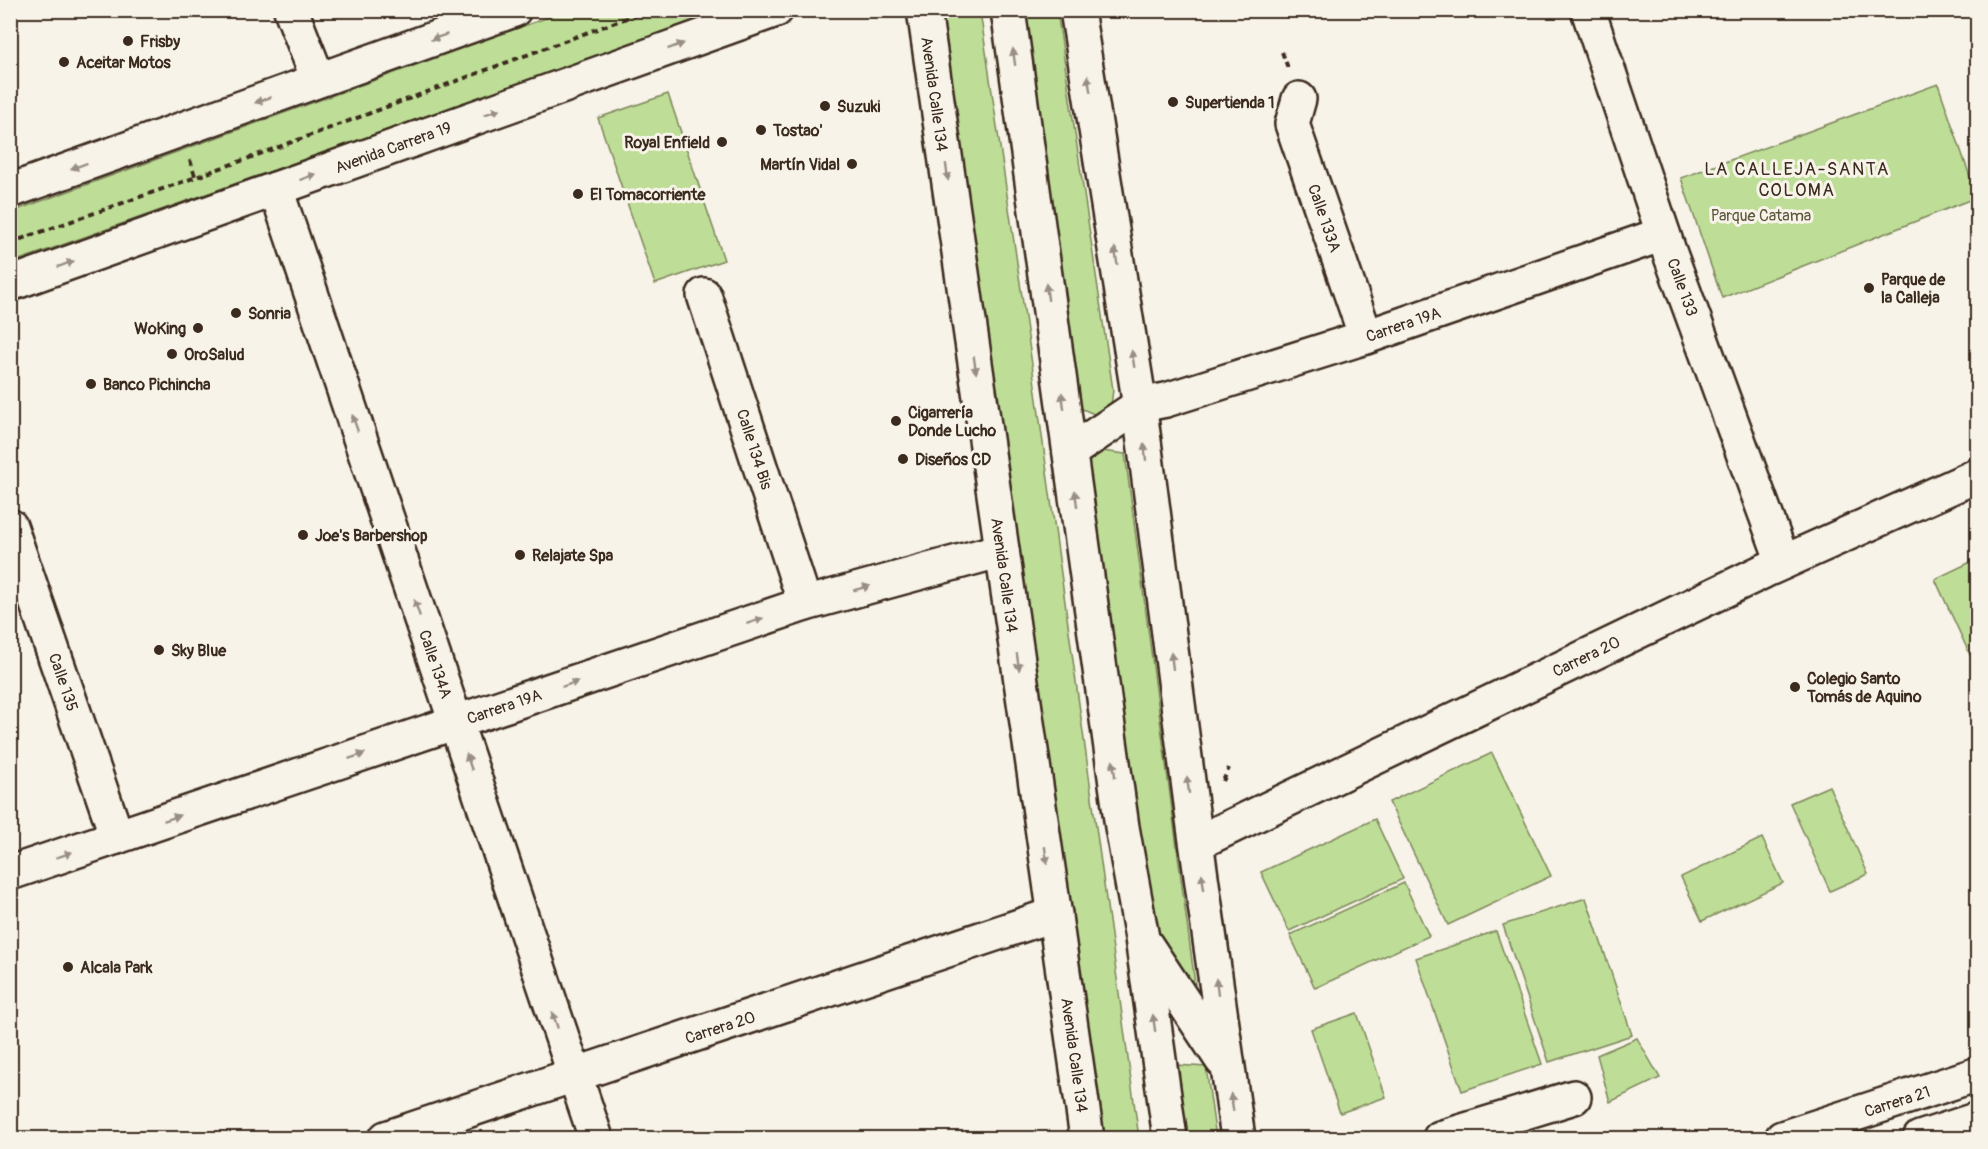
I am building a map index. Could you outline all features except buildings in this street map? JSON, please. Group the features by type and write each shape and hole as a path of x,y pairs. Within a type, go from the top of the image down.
{"street":[{"path":"291,10 318,79"},
{"path":"11,187 514,10"},
{"name":"Avenida Carrera 19","path":"10,284 776,10"},
{"name":"Avenida Calle 134","path":"924,10 1087,1138"},
{"path":"1008,10 1122,827 1142,938 1170,1138"},
{"path":"1077,10 1140,405 1226,1066 1238,1138"},
{"name":"Calle 133","path":"1588,10 1664,234 1783,562"},
{"name":"Calle 133A","path":"1299,99 1293,124 1366,337"},
{"name":"Calle 134A","path":"276,189 596,1138"},
{"name":"Carrera 19A","path":"1140,405 1166,400 1366,337 1664,234"},
{"name":"Calle 134 Bis","path":"704,295 805,604"},
{"path":"1070,452 1140,405"},
{"name":"Carrera 20","path":"1197,843 1783,562 1977,475"},
{"name":"Calle 135","path":"10,526 117,837"},
{"name":"Carrera 19A","path":"10,873 805,604 1002,550"},
{"name":"Carrera 20","path":"386,1138 1055,914"},
{"path":"1142,938 1226,1066"},
{"name":"Carrera 21","path":"1782,1138 1823,1132 1977,1074"},
{"path":"1440,1138 1473,1134 1574,1097"},
{"path":"1920,1138 1977,1119"}],"path":[{"path":"10,243 232,164 648,10"}],"green space":[{"path":"568,10 723,11 11,263 11,212"},
{"path":"934,11 980,11 1034,378 1139,1138 1102,1138"},
{"path":"1022,11 1057,11 1113,390 1110,413 1094,414 1080,408"},
{"name":"Parque Catama","path":"1938,84 1977,197 1722,298 1681,178"},
{"path":"668,94 724,260 655,284 598,118"},
{"path":"1102,451 1125,454 1195,984 1172,976 1151,935 1086,464"},
{"path":"1977,559 1977,670 1935,579"},
{"path":"1492,753 1551,876 1448,925 1389,802"},
{"path":"1829,786 1868,874 1830,891 1790,803"},
{"path":"1375,819 1403,879 1289,931 1261,872"},
{"path":"1762,838 1783,883 1702,921 1681,877"},
{"path":"1404,883 1429,936 1315,988 1290,935"},
{"path":"1586,898 1632,1035 1549,1062 1503,925"},
{"path":"1496,931 1542,1064 1462,1091 1416,958"},
{"path":"1357,1013 1386,1097 1340,1113 1311,1029"},
{"path":"1637,1038 1660,1078 1610,1102 1597,1055"},
{"path":"1176,1065 1206,1067 1216,1138 1179,1138"}],"place":[{"name":"Frisby","path":"128,41"},
{"name":"Aceitar Motos","path":"64,62"},
{"name":"Supertienda 1","path":"1173,102"},
{"name":"Suzuki","path":"825,106"},
{"name":"Tostao'","path":"761,130"},
{"name":"Royal Enfield","path":"722,142"},
{"name":"Martín Vidal","path":"852,164"},
{"name":"El Tomacorriente","path":"578,194"},
{"name":"Parque de la Calleja","path":"1869,288"},
{"name":"Sonria","path":"236,313"},
{"name":"WoKing","path":"198,328"},
{"name":"OroSalud","path":"172,354"},
{"name":"Banco Pichincha","path":"91,384"},
{"name":"Cigarrería Donde Lucho","path":"896,421"},
{"name":"Diseños CD","path":"903,459"},
{"name":"Joe's Barbershop","path":"303,535"},
{"name":"Relajate Spa","path":"520,555"},
{"name":"Sky Blue","path":"159,650"},
{"name":"Colegio Santo Tomás de Aquino","path":"1795,687"},
{"name":"Alcala Park","path":"68,967"}],"district":[{"name":"LA CALLEJA-SANTA COLOMA","path":"1797,180"}]}
